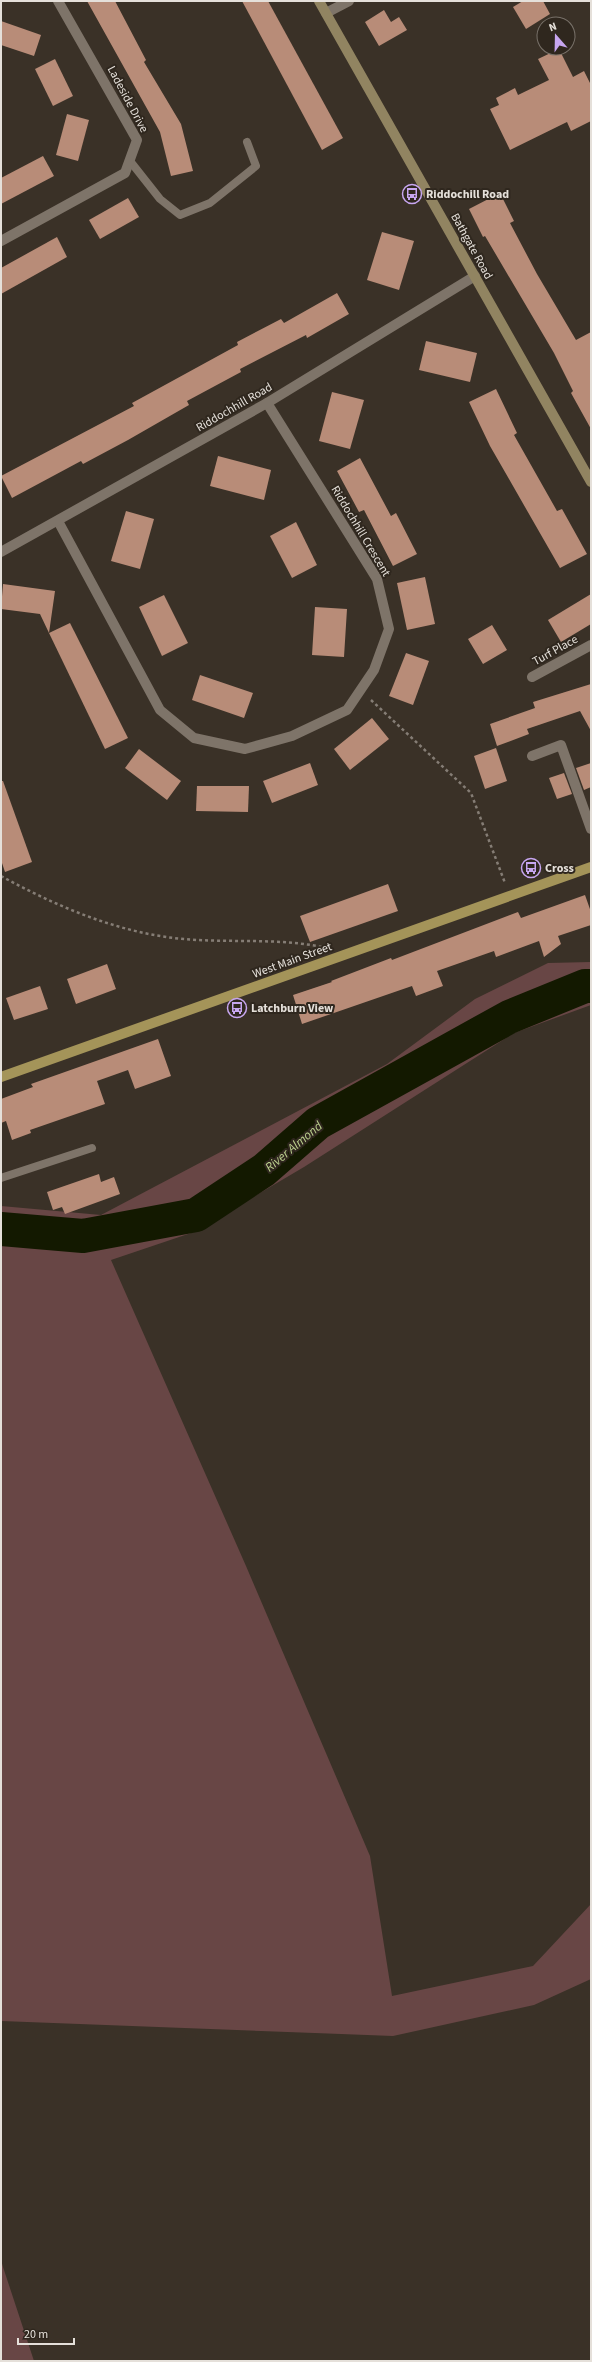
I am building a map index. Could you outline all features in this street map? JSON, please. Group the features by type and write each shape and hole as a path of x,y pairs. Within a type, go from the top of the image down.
{"main road":[{"name":"Bathgate Road","path":"320,1 474,276 589,476"},
{"name":"West Main Street","path":"1,1077 591,867"}],"street":[{"name":"Ladeside Drive","path":"1,241 125,173 137,140 58,1"},
{"path":"326,13 349,1"},
{"name":"Riddochhill Road","path":"1,552 267,403 474,276"},
{"name":"Riddochhill Crescent","path":"58,521 160,710 194,738 245,749 292,736 347,710 374,670 389,629 377,579 267,403"},
{"name":"Turf Place","path":"532,677 591,645"},
{"path":"532,756 561,745 591,829"}],"lane":[{"path":"130,161 160,199 180,215 210,203 256,166 247,142"},
{"path":"1,1178 92,1148"}],"path":[{"path":"361,690 471,794 510,896"},
{"path":"1,876 23,888 118,927 175,938 295,942 350,953"}],"shaded area":[{"path":"591,962 591,1005 514,1033 304,1167 194,1232 111,1260 246,1566 370,1856 392,1996 533,1966 591,1904 591,1979 534,2005 393,2036 1,2021 1,1206 101,1215 387,1064 475,999 548,963"},
{"path":"1,2260 3,2267 34,2361 1,2361"}],"building":[{"path":"87,1 115,1 146,60 144,62 181,124 193,171 171,176 160,132"},
{"path":"242,1 268,1 343,138 322,150"},
{"path":"523,1 543,1 550,14 547,16 536,16 536,23 526,29 513,7"},
{"path":"384,10 391,22 399,17 407,30 379,46 365,22"},
{"path":"1,21 41,35 34,56 1,45"},
{"path":"544,56 562,56 573,77 584,71 591,85 591,121 571,131 567,122 510,150 490,109 499,105 496,98 515,88 518,95 549,80 538,59"},
{"path":"55,59 73,96 53,106 35,69"},
{"path":"67,114 89,120 78,161 56,155"},
{"path":"43,156 54,176 1,204 1,178"},
{"path":"500,193 514,221 510,223 537,274 576,340 591,332 591,429 571,393 573,391 554,353 485,236 483,237 469,209"},
{"path":"128,198 139,217 100,239 89,220"},
{"path":"382,232 414,241 399,290 367,280"},
{"path":"57,237 67,257 1,294 1,268"},
{"path":"337,293 349,314 307,338 306,335 240,369 241,372 187,401 189,405 128,440 83,464 81,461 12,498 1,476 134,406 132,403 238,345 237,342 281,319 284,323"},
{"path":"426,341 477,353 470,382 419,370"},
{"path":"496,389 517,433 514,435 557,511 562,509 587,554 560,568 490,446 469,402"},
{"path":"332,392 364,400 350,449 319,441"},
{"path":"218,456 271,470 264,500 210,486"},
{"path":"360,458 391,516 396,513 417,554 393,566 364,510 359,512 337,471"},
{"path":"126,511 154,519 140,569 111,561"},
{"path":"296,522 317,565 292,578 270,536"},
{"path":"425,577 435,624 407,630 397,583"},
{"path":"3,584 55,591 49,633 40,614 1,609"},
{"path":"591,594 591,624 561,642 548,620"},
{"path":"164,595 188,643 162,656 139,607"},
{"path":"315,607 347,609 344,657 312,655"},
{"path":"70,623 128,738 105,749 49,633"},
{"path":"492,625 507,650 483,664 468,639"},
{"path":"406,653 429,661 413,705 389,696"},
{"path":"200,675 253,693 244,718 192,700"},
{"path":"591,684 591,731 580,711 527,729 529,734 497,746 490,724 535,708 533,702"},
{"path":"372,718 389,739 350,770 334,749"},
{"path":"496,748 507,781 485,789 474,756"},
{"path":"139,749 181,781 167,800 125,768"},
{"path":"310,763 318,785 272,803 263,781"},
{"path":"591,763 591,787 584,790 576,768"},
{"path":"564,773 572,794 557,799 549,778"},
{"path":"1,781 3,781 32,862 5,872 1,860"},
{"path":"197,786 249,786 248,812 196,811"},
{"path":"388,884 398,911 310,942 300,916"},
{"path":"585,895 591,912 591,925 558,936 561,944 544,957 539,941 496,957 494,951 437,971 443,986 416,996 412,986 302,1024 293,995 332,982 331,981 391,958 392,960 518,912 521,918"},
{"path":"107,964 116,989 76,1004 67,979"},
{"path":"40,986 48,1009 14,1020 6,998"},
{"path":"158,1039 171,1076 135,1089 128,1070 97,1081 105,1104 30,1130 31,1133 12,1140 6,1121 1,1123 1,1099 33,1087 31,1084"},
{"path":"99,1174 101,1182 114,1177 120,1194 65,1214 62,1207 53,1210 47,1192"}],"waterway":[{"name":"River Almond","path":"1,1229 83,1236 196,1215 264,1170 318,1123 509,1017 585,986 591,986"}],"place":[{"name":"Riddochill Road","path":"412,194"},
{"name":"Cross","path":"531,868"},
{"name":"Latchburn View","path":"237,1008"}]}
